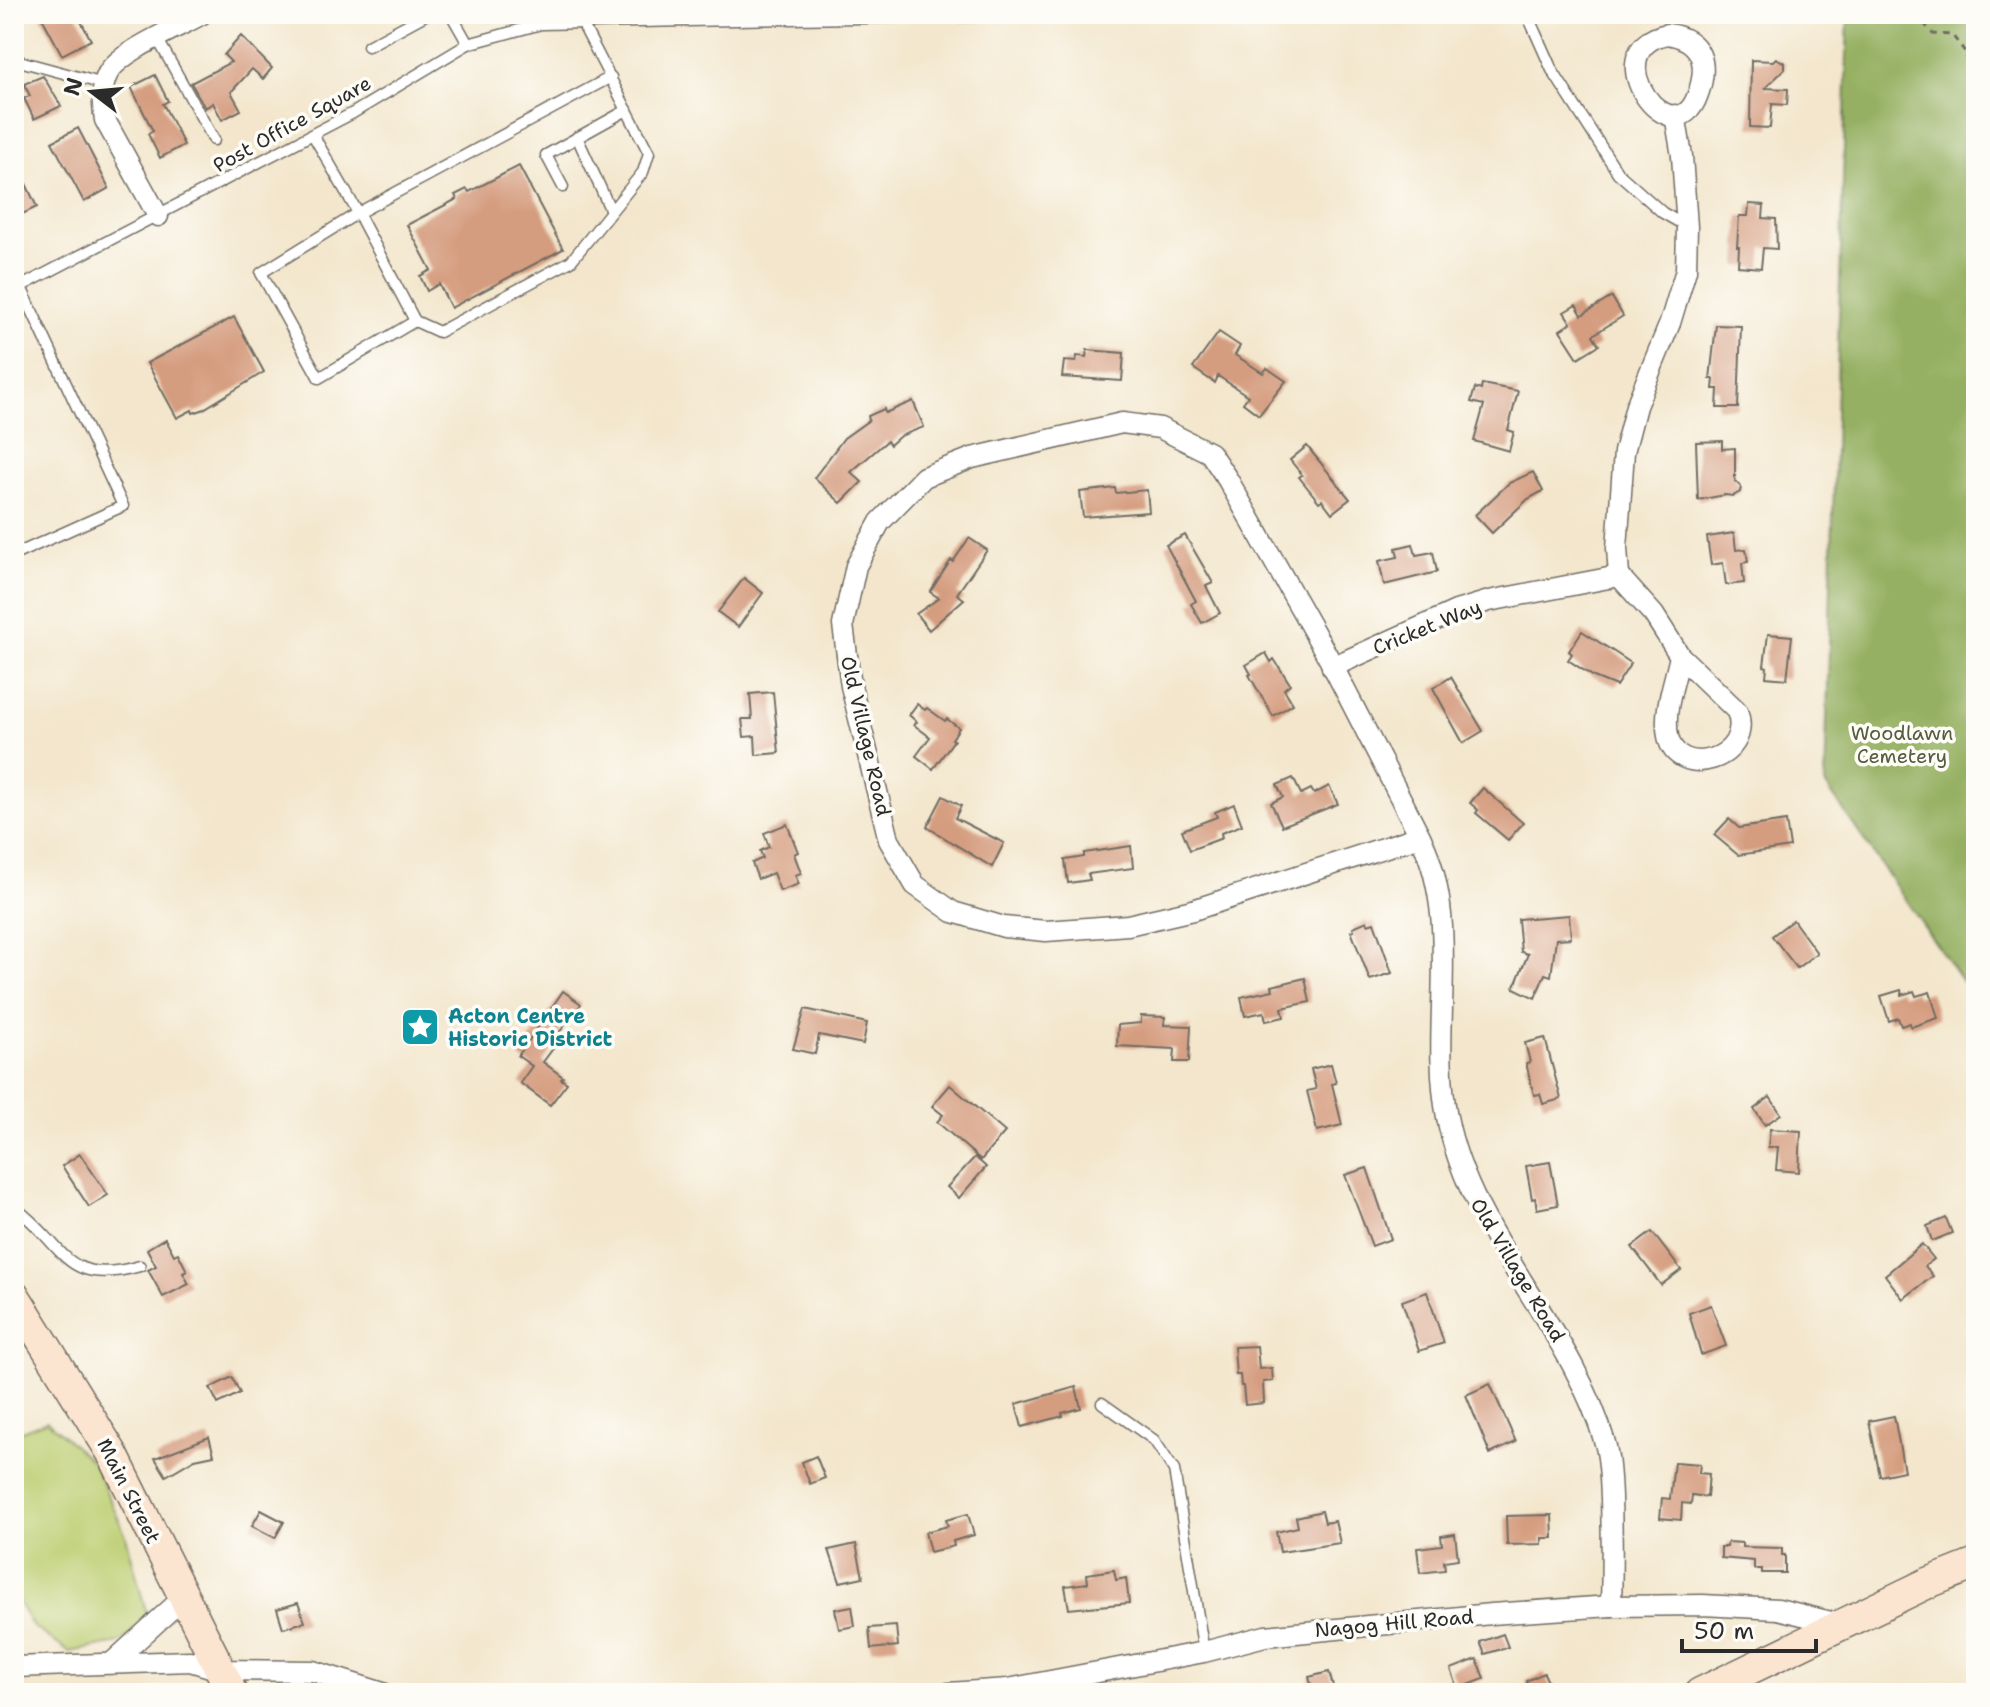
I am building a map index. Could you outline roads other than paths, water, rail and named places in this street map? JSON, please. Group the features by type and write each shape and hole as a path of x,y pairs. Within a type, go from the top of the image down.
{"main road":[{"name":"Main Street","path":"14,1295 112,1453 226,1681"},
{"path":"1700,1693 1928,1583 1976,1564"}],"street":[{"path":"158,216 105,120 102,103 104,84 110,70 129,54 202,14"},
{"path":"1675,115 1682,156 1687,258 1680,295 1639,397 1624,452 1617,548 1619,576 1654,615 1680,656 1726,699 1739,717 1739,736 1718,757 1704,761 1689,760 1676,752 1669,742 1668,713 1680,656"},
{"name":"Old Village Road","path":"1420,836 1193,910 1128,925 1046,931 1004,927 953,912 915,885 889,840 851,686 843,625 856,566 880,522 924,477 972,458 1122,423 1160,428 1210,453 1268,547 1383,759 1429,854 1443,923 1440,1046 1441,1082 1448,1120 1457,1157 1476,1200 1499,1245 1578,1372 1606,1445 1613,1534 1611,1606"},
{"name":"Cricket Way","path":"1332,667 1456,611 1517,595 1619,576"},
{"path":"113,1662 183,1598"},
{"name":"Nagog Hill Road","path":"949,1693 1008,1689 1281,1635 1375,1624 1611,1606 1703,1605 1778,1609 1843,1625"},
{"path":"14,1667 190,1661 226,1681 313,1671 383,1693"}],"lane":[{"path":"368,46 427,14"},
{"path":"451,14 468,44"},
{"name":"Post Office Square","path":"18,288 313,135 468,44 541,24 1020,14"},
{"path":"1527,14 1552,70 1618,173 1663,213 1687,227"},
{"path":"313,135 415,321 439,332 571,261 643,172 649,153 582,23"},
{"path":"157,38 214,140"},
{"path":"23,62 104,84"},
{"path":"415,321 319,378 261,273 358,213 611,77"},
{"path":"563,187 546,155 627,110"},
{"path":"577,137 611,211"},
{"path":"14,555 123,506 18,288"},
{"path":"14,1207 32,1220 70,1264 91,1273 118,1272 140,1266"},
{"path":"1102,1403 1154,1440 1174,1470 1204,1652"}],"place":[{"name":"Acton Centre Historic District","path":"420,1027"}],"park label":[{"name":"Woodlawn Cemetery","path":"1902,744"}]}
